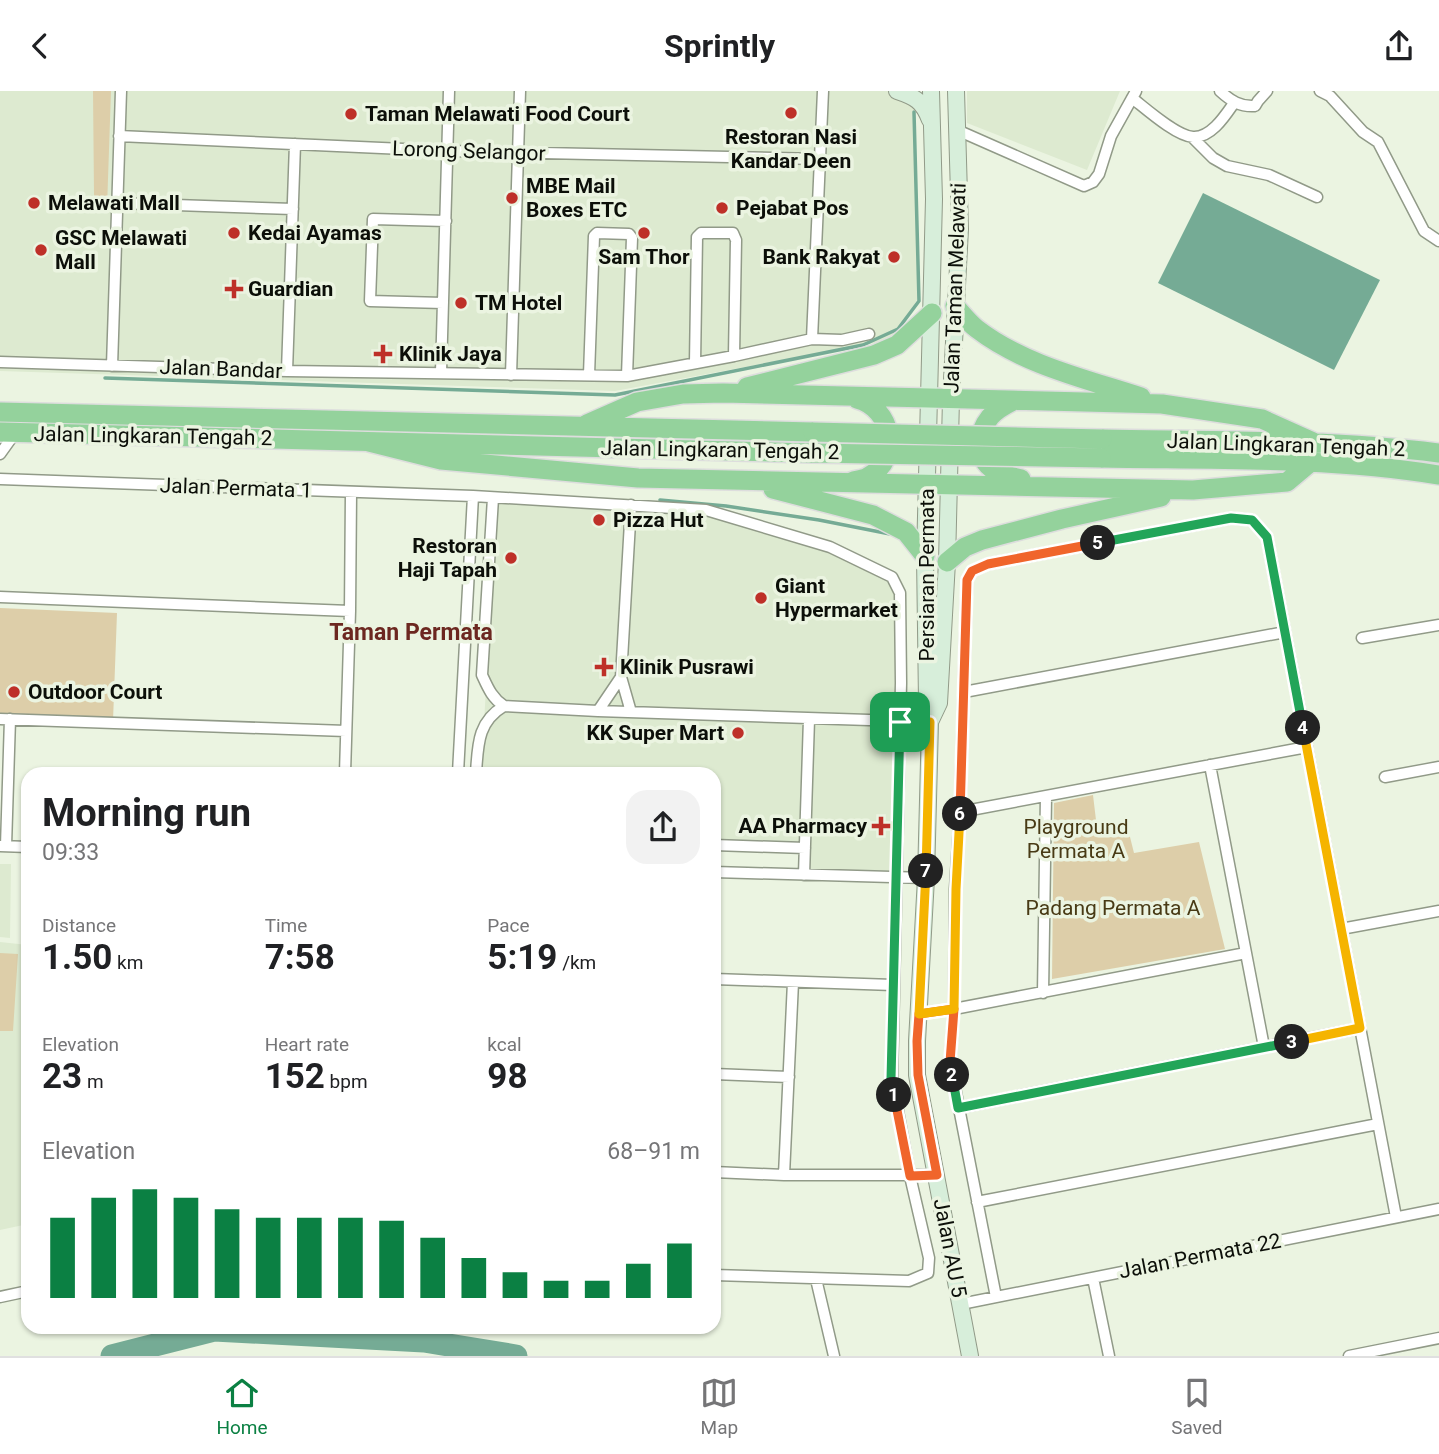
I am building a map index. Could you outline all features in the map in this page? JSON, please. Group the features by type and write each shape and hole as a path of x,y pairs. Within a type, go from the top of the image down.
{"highway":[{"path":"955,306 975,327 1002,346 1041,364 1162,404"},
{"path":"723,393 874,355 897,345 932,313"},
{"path":"369,442 441,460 638,478 1193,490 1287,482 1313,452 1262,419 1162,404 682,394 638,402 583,426"},
{"path":"845,483 868,477 880,467 888,453 890,437 886,421 876,408 862,400 846,396"},
{"path":"1013,401 996,411 982,431 979,445 983,460 1001,474 1049,487"},
{"name":"Jalan Lingkaran Tengah 2","path":"0,412 813,432 1101,448"},
{"name":"Jalan Lingkaran Tengah 2","path":"8,432 813,453 1101,448 1313,452 1358,444 1439,453"},
{"name":"Jalan Lingkaran Tengah 2","path":"1313,452 1356,464 1439,475"},
{"path":"742,480 873,515 906,532 925,556"},
{"path":"947,562 965,547 982,540 1193,490"}],"main road":[{"path":"896,91 914,96 926,109 932,126"},
{"name":"Jalan Taman Melawati","path":"929,398 934,199 931,91"},
{"name":"Jalan Taman Melawati","path":"949,485 960,229 956,91"},
{"name":"Persiaran Permata","path":"929,398 925,556 927,702 930,722"},
{"name":"Persiaran Permata","path":"930,722 939,703 949,485"},
{"name":"Jalan AU 5","path":"930,722 926,878 917,1041 918,1075 971,1356"}],"street":[{"path":"112,366 121,91"},
{"path":"441,372 449,91"},
{"path":"511,375 520,91"},
{"path":"812,339 823,91"},
{"path":"1220,91 1234,103 1247,107 1255,106 1267,91"},
{"path":"1320,91 1330,96 1363,132 1378,142 1424,230 1439,241"},
{"path":"957,130 1084,186 1093,182 1099,174 1111,136 1134,94 1167,125 1192,138 1213,158 1227,166 1269,175 1317,197"},
{"path":"1192,138 1207,134 1234,103"},
{"name":"Lorong Selangor","path":"119,136 448,151 820,159"},
{"path":"287,371 295,144"},
{"path":"117,203 293,209"},
{"path":"443,303 370,301 373,219 446,221"},
{"path":"589,375 594,236 597,233 629,234 632,238 627,376"},
{"path":"695,363 697,237 701,233 733,233 736,240 734,356"},
{"name":"Jalan Bandar","path":"0,362 287,371 627,376 812,339 842,340 869,334"},
{"path":"0,454 8,432"},
{"name":"Jalan Permata 1","path":"0,479 473,496 706,510 830,547 892,577 900,593 900,722"},
{"path":"345,767 351,493"},
{"path":"458,767 473,496"},
{"path":"493,498 482,675 495,700 503,706 930,722"},
{"path":"631,505 621,677 631,712"},
{"path":"996,1297 950,1062 954,1009 967,580 972,571 988,564 1231,518 1252,520 1267,537 1396,1217"},
{"path":"0,597 350,611"},
{"path":"1362,639 1439,625"},
{"path":"964,692 1285,632"},
{"path":"598,711 621,677"},
{"path":"477,767 479,737 492,714 503,706"},
{"path":"21,847 3,846 5,719 346,731"},
{"path":"804,875 809,719"},
{"path":"721,1275 909,1281 929,1273 929,1258 891,1079 900,722"},
{"path":"960,812 1307,747"},
{"path":"1210,765 1264,1047"},
{"path":"1385,777 1439,767"},
{"path":"1043,993 1046,796"},
{"path":"721,845 805,848"},
{"path":"721,872 926,878"},
{"path":"1341,929 1439,911"},
{"path":"919,1014 1246,953"},
{"path":"721,979 893,985"},
{"path":"785,1175 793,982"},
{"path":"958,1108 1360,1028"},
{"path":"721,1074 789,1077"},
{"path":"977,1202 1378,1124"},
{"path":"721,1172 937,1175"},
{"name":"Jalan Permata 22","path":"961,1304 1439,1209"},
{"path":"1093,1278 1109,1356"},
{"path":"816,1279 834,1356"},
{"path":"0,1297 21,1292"},
{"path":"1349,1356 1439,1338"},
{"path":"1417,1343 1420,1356"}],"shaded area":[{"path":"0,91 913,91 919,297 891,340 615,391 0,371"},
{"path":"967,91 1120,91 1087,170 967,123"},
{"path":"1203,193 1380,280 1334,370 1158,283"},
{"path":"497,503 706,515 827,551 889,581 895,596 893,872 810,870 810,843 721,840 721,767 481,767"},
{"path":"0,864 11,864 10,938 0,937"},
{"path":"0,942 21,944 21,1226 0,1230"}],"green space":[{"path":"93,91 111,91 107,208 103,212 95,207"},
{"path":"0,608 117,613 113,721 0,717"},
{"name":"Padang Permata A","path":"1093,795 1098,837 1129,833 1134,853 1199,842 1225,949 1052,979 1054,803"},
{"path":"0,953 18,954 13,1031 0,1031"}],"waterway":[{"path":"105,378 615,395 863,345 898,329 919,301 914,112"},
{"path":"660,500 726,506 890,534"},
{"path":"112,1356 198,1334"},
{"path":"290,1334 424,1341 516,1356"}],"place":[{"name":"Restoran Nasi Kandar Deen","path":"791,113"},
{"name":"Taman Melawati Food Court","path":"351,114"},
{"name":"MBE Mail Boxes ETC","path":"512,198"},
{"name":"Melawati Mall","path":"34,203"},
{"name":"Pejabat Pos","path":"722,208"},
{"name":"Kedai Ayamas","path":"234,233"},
{"name":"Sam Thor","path":"644,233"},
{"name":"GSC Melawati Mall","path":"41,250"},
{"name":"Bank Rakyat","path":"894,257"},
{"name":"Guardian","path":"234,289"},
{"name":"TM Hotel","path":"461,303"},
{"name":"Klinik Jaya","path":"383,354"},
{"name":"Pizza Hut","path":"599,520"},
{"name":"Restoran Haji Tapah","path":"511,558"},
{"name":"Giant Hypermarket","path":"761,598"},
{"name":"Klinik Pusrawi","path":"604,667"},
{"name":"Outdoor Court","path":"14,692"},
{"name":"KK Super Mart","path":"738,733"},
{"name":"AA Pharmacy","path":"881,826"}],"district":[{"name":"Taman Permata","path":"411,632"}],"route":[{"path":"900,722 891,1079 910,1176 937,1175 918,1075 919,1014 954,1009 950,1062 958,1108 1360,1028 1267,537 1252,520 1231,518 988,564 972,571 967,580 954,1009 919,1014 930,722 900,722"}],"park label":[{"name":"Playground Permata A","path":"1076,839"}]}
